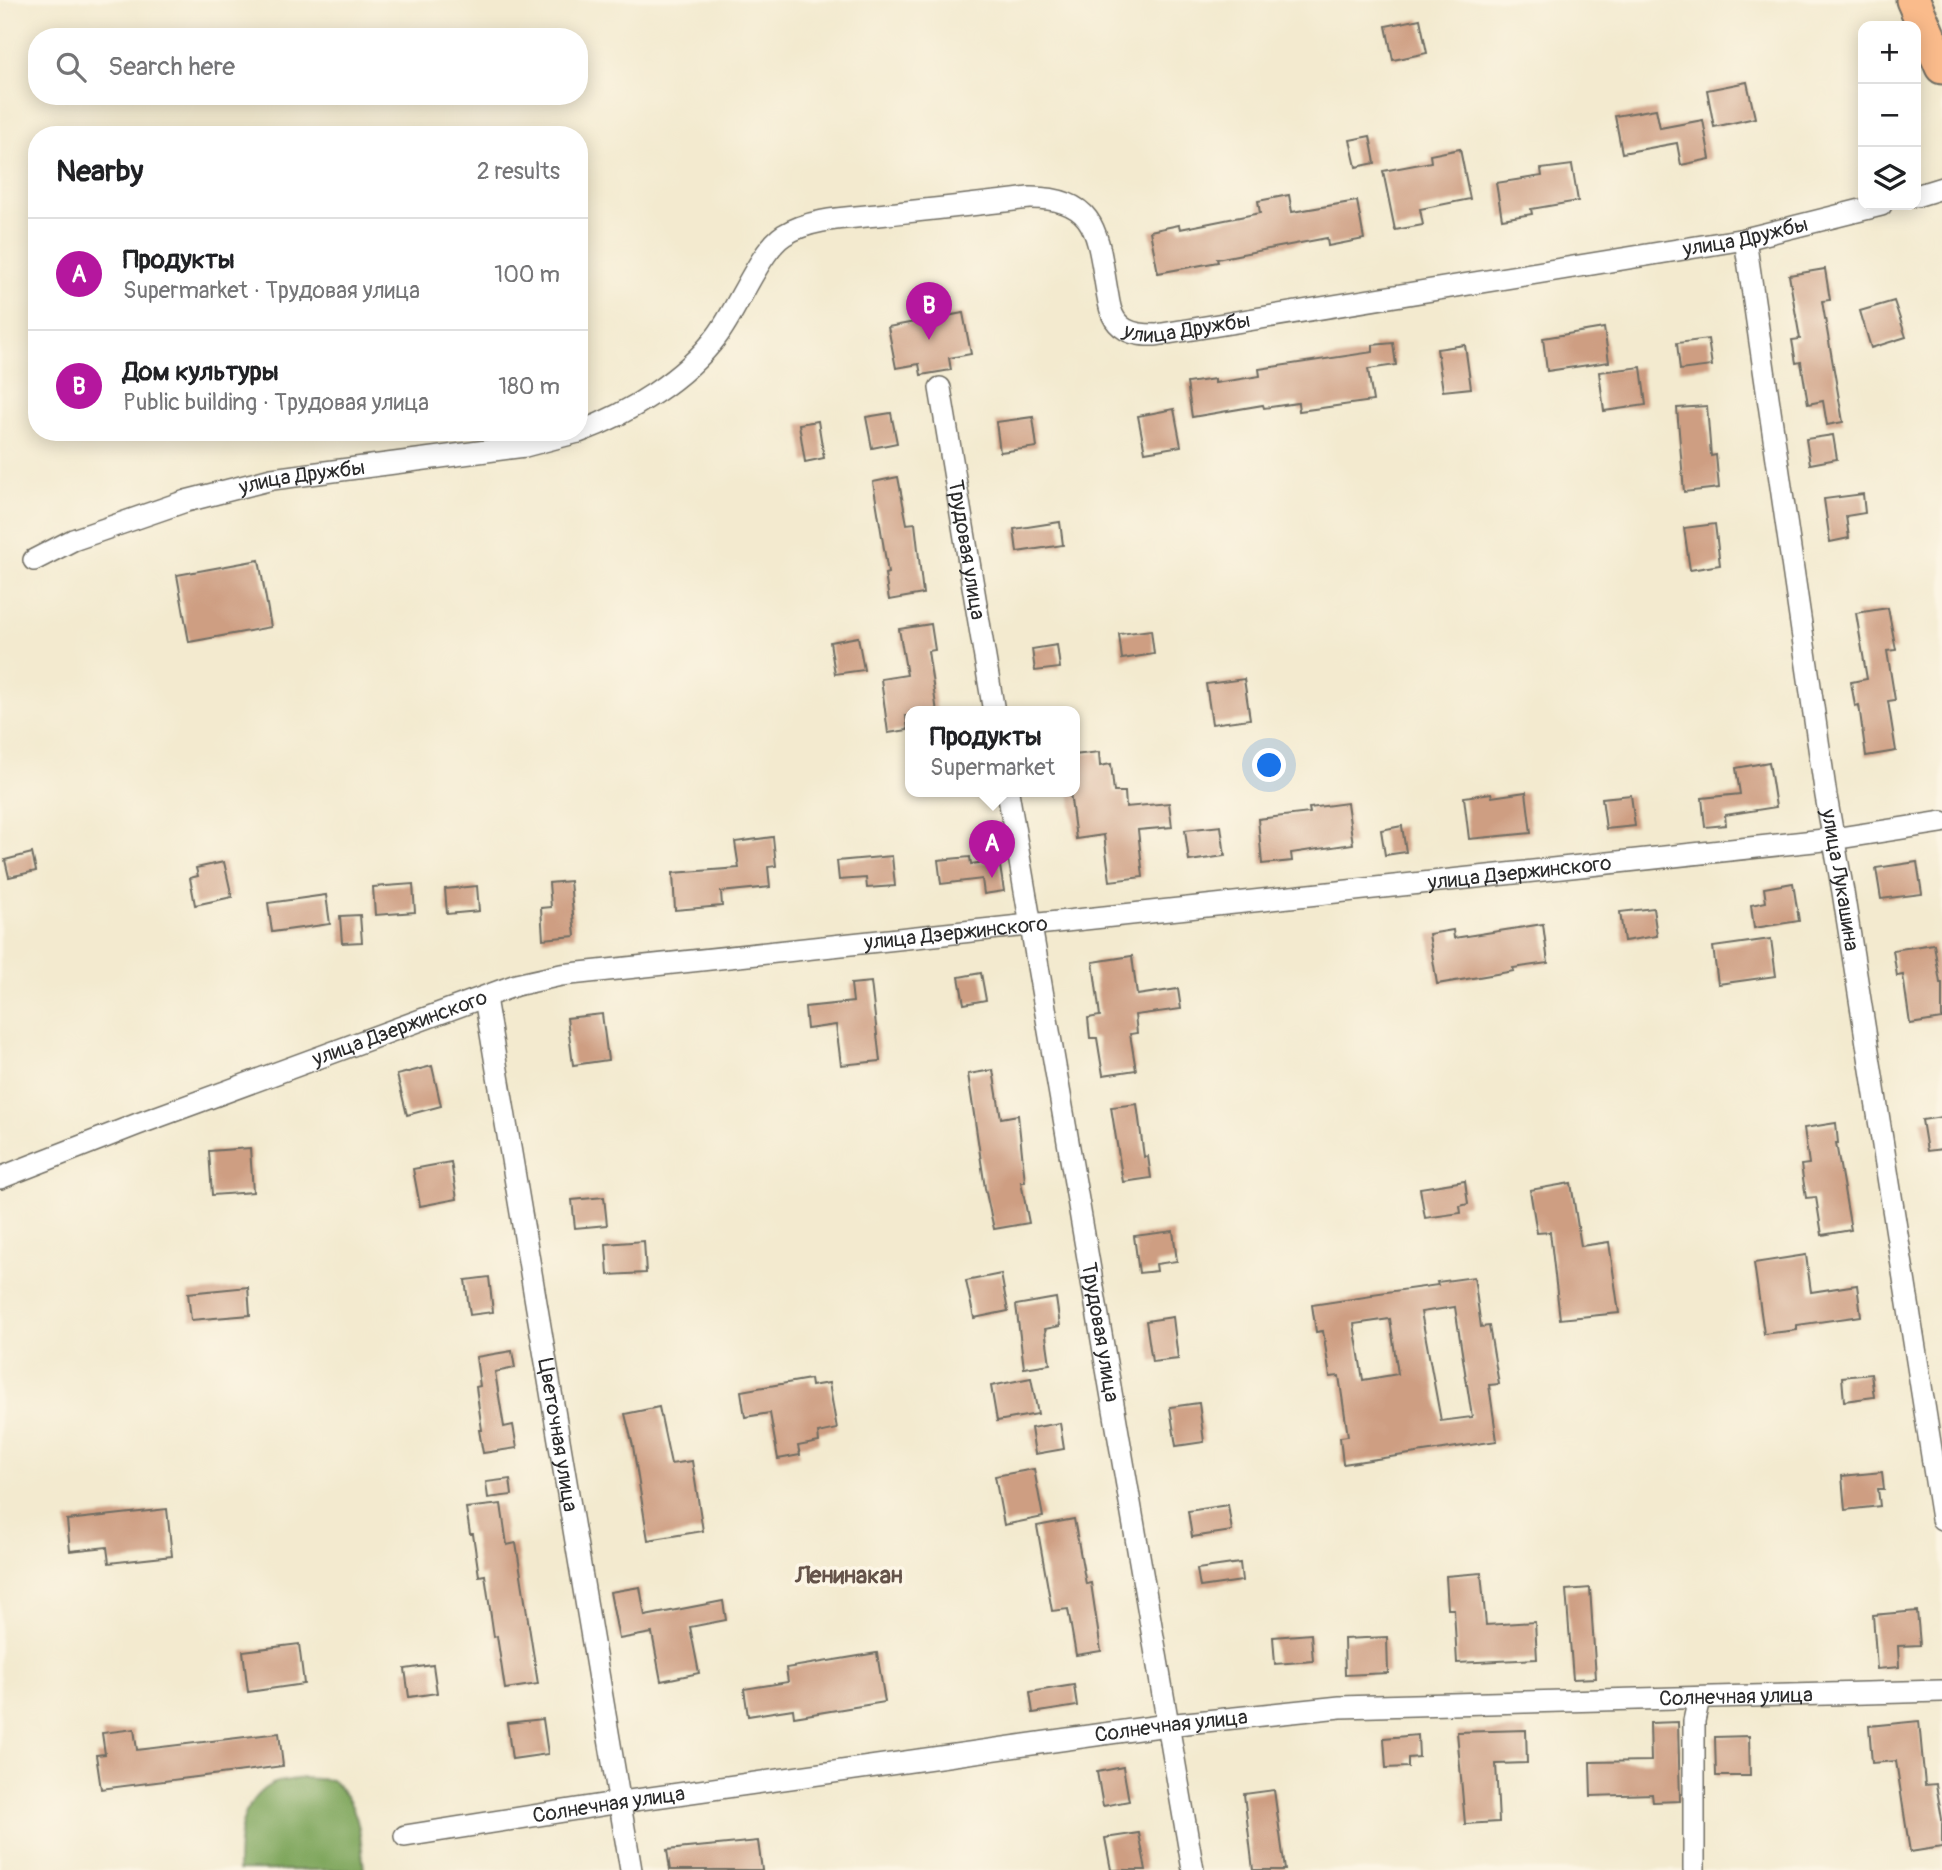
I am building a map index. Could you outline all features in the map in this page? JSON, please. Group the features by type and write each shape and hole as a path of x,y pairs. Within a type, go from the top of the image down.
{"main road":[{"path":"1913,0 1942,67"}],"street":[{"path":"1921,194 1942,188"},
{"name":"улица Дружбы","path":"588,428 639,405 683,371 717,337 768,252 781,236 798,228 836,220 1029,198 1053,198 1069,203 1082,211 1091,225 1099,249 1111,315 1124,329 1136,334 1156,335 1745,239 1861,210"},
{"name":"улица Лукашина","path":"1745,239 1833,839 1942,1519"},
{"name":"Трудовая улица","path":"940,388 993,706"},
{"name":"улица Дружбы","path":"34,560 73,540 186,501 272,480 525,446 544,441"},
{"name":"Трудовая улица","path":"1009,797 1194,1870"},
{"name":"улица Дзержинского","path":"0,1178 138,1124 516,985 561,975 1833,839 1942,822"},
{"name":"Цветочная улица","path":"485,998 631,1870"},
{"name":"Солнечная улица","path":"405,1836 621,1802 1167,1725 1339,1707 1942,1691"},
{"path":"1694,1870 1695,1721 1699,1698"}],"green space":[{"path":"303,1778 332,1780 349,1800 357,1821 364,1870 238,1870 242,1823 252,1802 273,1783"}],"building":[{"path":"1420,19 1427,53 1393,60 1386,26"},
{"path":"1747,82 1755,118 1714,127 1707,90"},
{"path":"1656,109 1660,128 1703,120 1710,159 1681,165 1677,143 1622,153 1615,116"},
{"path":"1370,136 1375,163 1356,167 1350,140"},
{"path":"1460,149 1470,199 1420,209 1423,225 1395,230 1383,171 1431,162 1430,155"},
{"path":"1572,165 1578,201 1531,209 1532,214 1502,219 1496,183 1542,176 1541,169"},
{"path":"1289,195 1292,212 1357,201 1364,239 1328,246 1327,238 1158,273 1150,231 1179,225 1180,229 1260,213 1258,201"},
{"path":"1825,269 1830,300 1822,301 1843,422 1827,425 1823,401 1808,404 1801,362 1796,363 1792,340 1800,339 1789,275"},
{"path":"1894,301 1906,337 1871,348 1860,311"},
{"path":"963,313 971,354 949,358 951,370 921,375 919,364 896,368 888,327"},
{"path":"1604,328 1609,362 1547,371 1543,338"},
{"path":"1708,339 1712,366 1680,370 1677,343"},
{"path":"1393,343 1396,365 1368,369 1373,401 1299,411 1298,403 1264,408 1263,405 1192,417 1187,383 1215,379 1215,383 1260,376 1259,369 1373,352 1373,345"},
{"path":"1465,345 1471,388 1443,391 1437,349"},
{"path":"1641,367 1646,405 1604,411 1599,372"},
{"path":"1707,406 1711,456 1716,455 1719,488 1684,492 1677,408"},
{"path":"1174,409 1181,446 1145,452 1138,416"},
{"path":"891,413 897,443 872,448 866,417"},
{"path":"1033,417 1037,447 1000,452 996,422"},
{"path":"818,421 824,458 805,462 799,424"},
{"path":"1833,435 1837,459 1810,464 1806,439"},
{"path":"898,477 907,524 915,523 923,594 889,600 885,574 888,573 873,482"},
{"path":"1863,494 1865,513 1846,516 1849,538 1830,542 1824,499"},
{"path":"1060,522 1063,545 1017,552 1014,529"},
{"path":"1715,524 1720,565 1690,570 1684,528"},
{"path":"259,560 271,627 189,642 177,575"},
{"path":"1888,608 1896,650 1887,651 1895,700 1888,701 1896,751 1866,756 1859,705 1855,706 1851,682 1867,679 1856,613"},
{"path":"931,624 935,650 928,651 936,706 905,706 905,730 888,733 881,679 907,675 899,629"},
{"path":"1151,630 1154,654 1122,659 1119,634"},
{"path":"858,637 864,670 835,674 830,642"},
{"path":"1057,645 1060,668 1035,671 1032,649"},
{"path":"1244,679 1250,719 1212,724 1206,684"},
{"path":"1099,752 1100,766 1111,764 1114,792 1125,792 1126,807 1169,803 1172,827 1138,830 1143,877 1110,881 1104,835 1076,839 1071,797 1080,797 1080,754"},
{"path":"1769,762 1776,807 1725,815 1726,825 1705,827 1702,798 1740,794 1736,768"},
{"path":"1526,792 1531,833 1469,839 1464,797 1491,793 1492,797"},
{"path":"1631,795 1635,826 1606,829 1602,798"},
{"path":"1347,803 1353,844 1291,853 1292,861 1262,864 1258,819 1310,813 1309,808"},
{"path":"1221,826 1225,856 1189,861 1185,830"},
{"path":"1402,826 1406,852 1385,855 1381,830"},
{"path":"773,837 776,866 768,867 770,887 721,892 722,906 675,910 673,873 739,868 735,842"},
{"path":"32,853 36,871 9,877 5,860"},
{"path":"892,856 895,886 867,888 866,878 839,880 837,861"},
{"path":"970,857 971,864 999,860 1004,891 984,894 982,879 941,884 938,860"},
{"path":"224,862 232,897 195,905 190,878 198,876 196,868"},
{"path":"1917,862 1922,894 1881,899 1876,868"},
{"path":"570,881 575,936 543,939 541,908 551,907 549,883"},
{"path":"1793,883 1799,921 1754,928 1751,905 1766,902 1764,888"},
{"path":"413,884 415,912 375,915 373,887"},
{"path":"477,886 479,911 447,914 445,889"},
{"path":"326,895 330,924 272,932 268,903"},
{"path":"1653,908 1657,936 1624,941 1620,912"},
{"path":"360,915 362,942 342,943 340,916"},
{"path":"1543,924 1548,963 1437,984 1429,934 1453,930 1454,938"},
{"path":"1771,939 1776,976 1718,984 1713,947"},
{"path":"1934,944 1942,983 1942,1019 1910,1024 1903,975 1897,976 1893,950"},
{"path":"1132,956 1137,995 1178,989 1181,1009 1135,1015 1137,1033 1130,1034 1136,1070 1103,1075 1097,1038 1090,1038 1088,1018 1100,1016 1093,962"},
{"path":"981,973 986,1000 964,1004 959,977"},
{"path":"871,982 880,1061 841,1065 836,1025 807,1029 805,1007 853,1002 851,984"},
{"path":"602,1014 608,1060 573,1065 567,1018"},
{"path":"432,1066 441,1106 407,1115 397,1075"},
{"path":"993,1070 1001,1118 1018,1115 1025,1182 1021,1182 1029,1223 994,1229 968,1074"},
{"path":"1137,1104 1144,1157 1148,1156 1151,1178 1123,1182 1111,1107"},
{"path":"1942,1117 1942,1149 1927,1151 1922,1120"},
{"path":"1836,1123 1836,1143 1851,1230 1822,1235 1816,1197 1806,1198 1801,1165 1809,1164 1804,1128"},
{"path":"250,1148 253,1192 212,1195 209,1151"},
{"path":"451,1162 457,1199 420,1206 413,1169"},
{"path":"1465,1181 1468,1204 1460,1206 1461,1213 1425,1218 1420,1188"},
{"path":"1571,1183 1581,1246 1609,1242 1619,1313 1560,1319 1550,1232 1537,1233 1530,1190"},
{"path":"604,1197 607,1225 575,1228 572,1200"},
{"path":"1173,1231 1177,1261 1156,1264 1157,1271 1139,1273 1134,1236"},
{"path":"644,1241 646,1273 608,1275 606,1244"},
{"path":"1806,1255 1811,1292 1857,1285 1861,1316 1797,1325 1797,1330 1764,1334 1754,1263"},
{"path":"1001,1274 1008,1311 974,1318 966,1281"},
{"path":"489,1277 493,1312 470,1315 465,1280"},
{"path":"1474,1277 1481,1327 1489,1326 1499,1384 1489,1385 1497,1441 1343,1464 1340,1437 1348,1436 1339,1376 1330,1377 1323,1331 1316,1332 1312,1305 1438,1285 1437,1282","holes":["1455,1307 1472,1417 1441,1421 1421,1312","1390,1319 1398,1374 1363,1380 1354,1324"]},
{"path":"248,1287 250,1315 191,1320 188,1293"},
{"path":"1056,1298 1060,1326 1045,1329 1050,1364 1024,1368 1016,1305"},
{"path":"1173,1317 1178,1359 1152,1362 1146,1321"},
{"path":"512,1351 515,1368 495,1372 504,1427 513,1425 517,1448 483,1453 479,1430 482,1430 476,1387 480,1386 476,1357"},
{"path":"1871,1374 1874,1397 1844,1401 1842,1377"},
{"path":"1031,1378 1038,1414 997,1421 991,1386"},
{"path":"810,1379 811,1386 829,1383 837,1429 818,1433 819,1442 798,1446 800,1455 778,1459 770,1413 745,1417 741,1391"},
{"path":"1199,1403 1204,1442 1176,1446 1170,1407"},
{"path":"659,1407 671,1464 692,1461 703,1531 648,1540 633,1446 625,1414"},
{"path":"1060,1423 1064,1449 1035,1454 1031,1428"},
{"path":"1034,1469 1043,1517 1004,1525 995,1476"},
{"path":"1882,1472 1884,1489 1878,1489 1880,1506 1845,1510 1842,1476"},
{"path":"510,1479 512,1495 488,1498 486,1482"},
{"path":"501,1504 507,1545 516,1543 538,1684 505,1689 485,1575 479,1576 466,1508"},
{"path":"1228,1505 1232,1531 1192,1537 1188,1511"},
{"path":"167,1509 172,1556 109,1563 107,1547 70,1551 67,1520"},
{"path":"1074,1519 1086,1584 1091,1583 1101,1651 1076,1655 1068,1609 1052,1611 1037,1526"},
{"path":"1240,1563 1242,1581 1200,1587 1197,1569"},
{"path":"1481,1573 1486,1625 1535,1622 1537,1659 1457,1663 1454,1609 1448,1609 1446,1576"},
{"path":"640,1587 645,1616 723,1601 726,1620 690,1627 699,1673 661,1681 652,1633 619,1639 610,1592"},
{"path":"1590,1588 1596,1678 1573,1679 1566,1590"},
{"path":"1917,1611 1920,1645 1898,1646 1899,1667 1877,1669 1873,1615"},
{"path":"1311,1634 1313,1661 1275,1664 1273,1637"},
{"path":"1387,1637 1388,1673 1345,1675 1344,1639"},
{"path":"299,1644 304,1684 248,1692 243,1651"},
{"path":"877,1653 885,1702 794,1717 793,1709 748,1716 744,1689 788,1682 786,1668"},
{"path":"433,1665 437,1693 409,1697 405,1669"},
{"path":"1074,1685 1077,1706 1033,1713 1030,1692"},
{"path":"543,1719 548,1754 512,1759 507,1723"},
{"path":"1919,1721 1925,1785 1936,1784 1942,1819 1942,1847 1910,1852 1896,1761 1872,1763 1869,1726"},
{"path":"1678,1722 1680,1801 1653,1802 1652,1794 1591,1796 1590,1762 1651,1761 1650,1723"},
{"path":"134,1729 137,1750 279,1733 283,1766 101,1789 96,1755 105,1754 102,1733"},
{"path":"1526,1730 1527,1763 1496,1764 1499,1822 1465,1824 1457,1732"},
{"path":"1418,1735 1419,1757 1408,1758 1408,1767 1386,1768 1384,1738"},
{"path":"1749,1736 1750,1776 1716,1776 1715,1737"},
{"path":"1123,1767 1129,1801 1103,1806 1097,1772"},
{"path":"1274,1790 1285,1870 1253,1870 1244,1794"},
{"path":"1139,1833 1146,1870 1111,1870 1105,1838"},
{"path":"758,1841 762,1870 670,1870 667,1850"}],"place":[{"name":"Дом культуры","path":"929,340"},
{"name":"Продукты","path":"992,878"}],"district":[{"name":"Ленинакан","path":"849,1575"}]}
